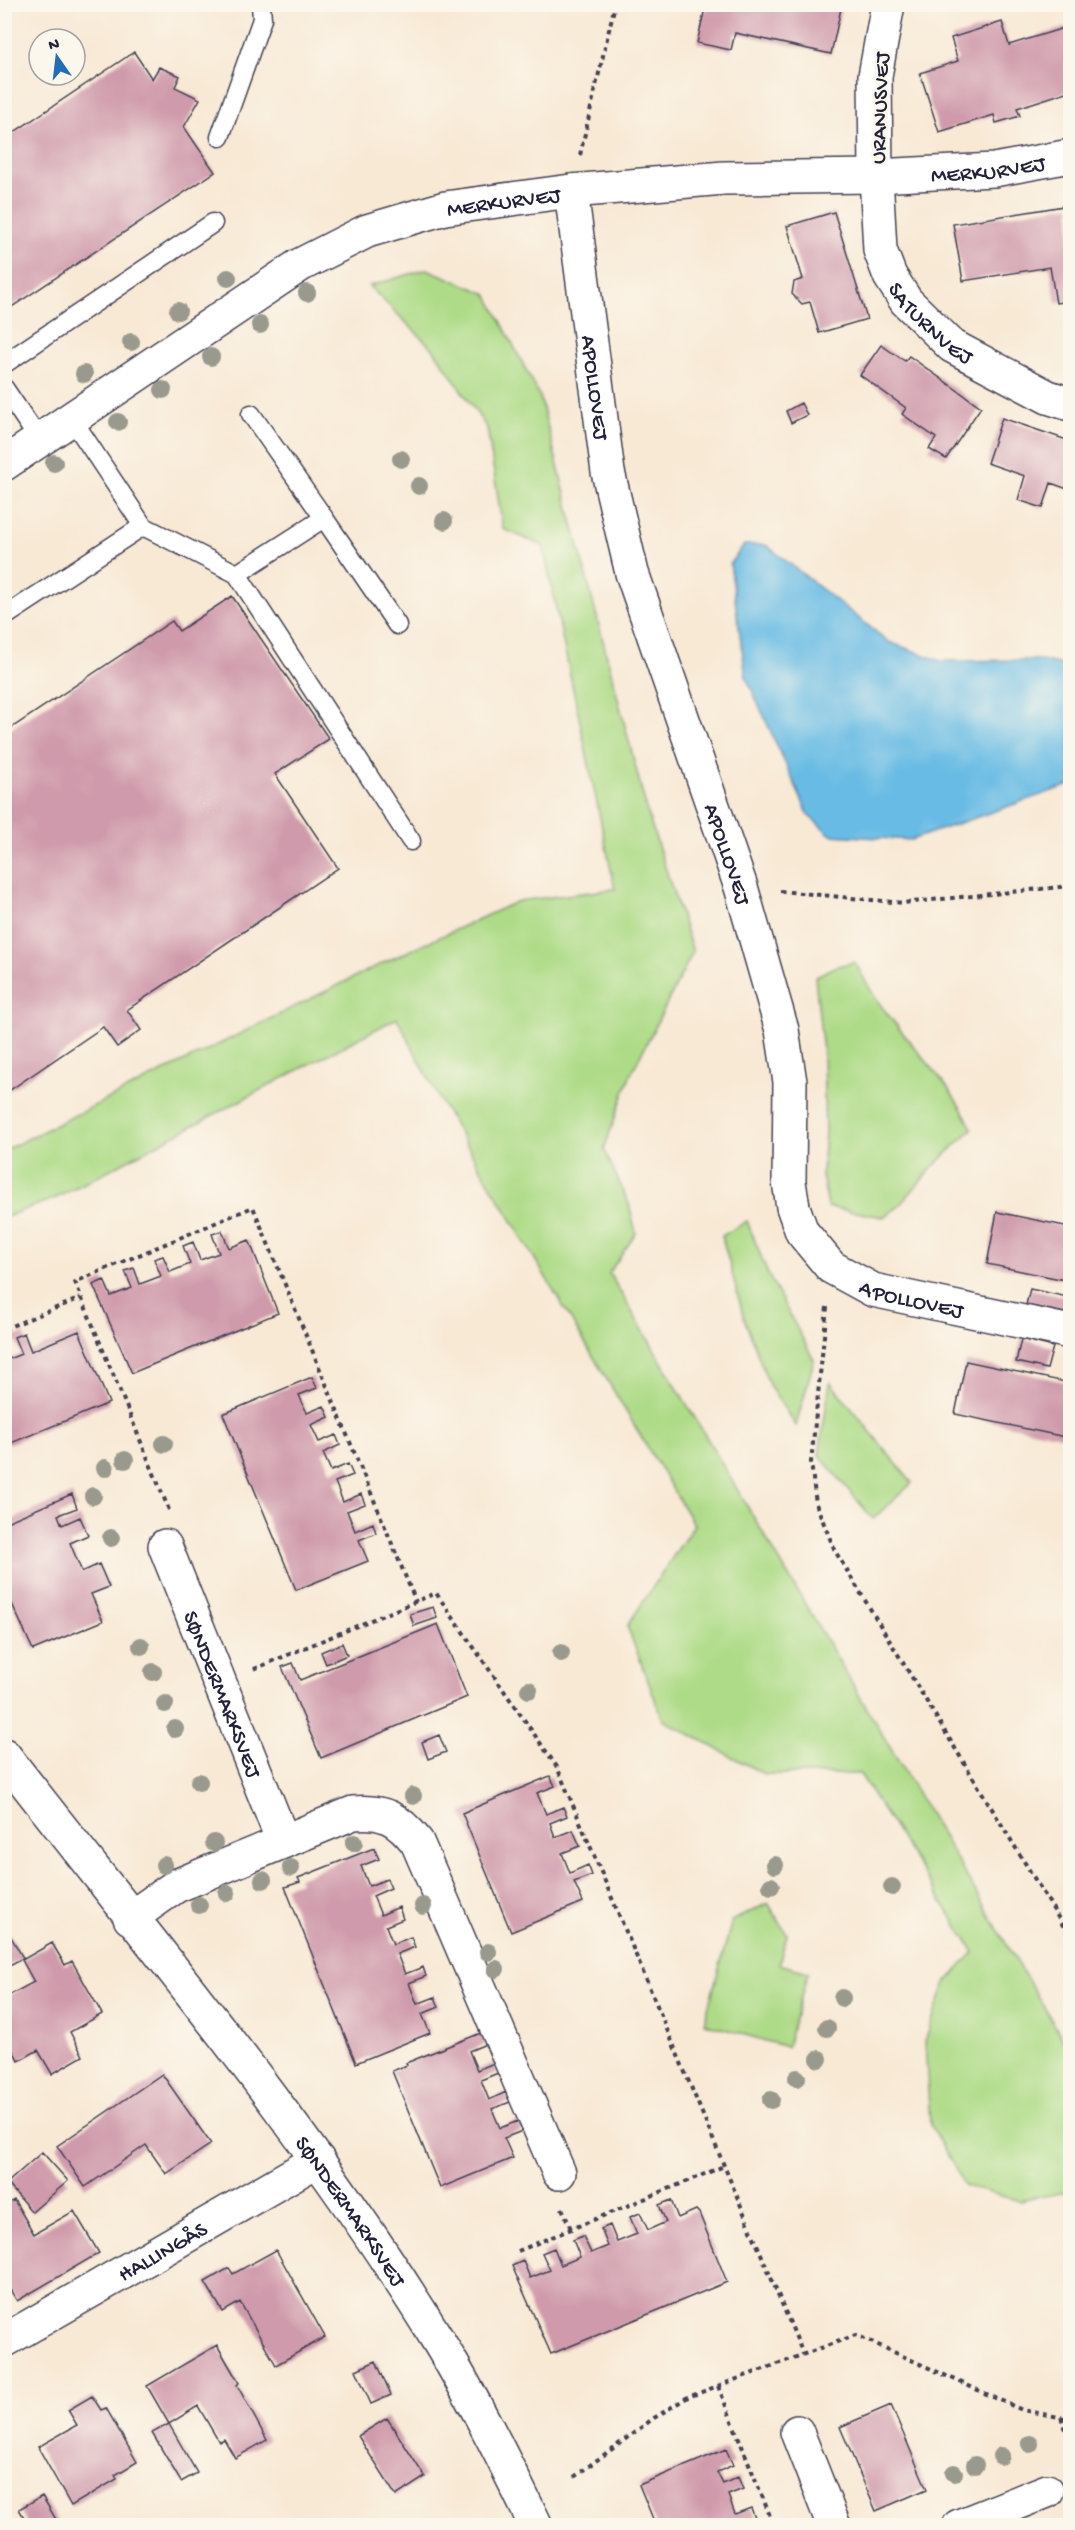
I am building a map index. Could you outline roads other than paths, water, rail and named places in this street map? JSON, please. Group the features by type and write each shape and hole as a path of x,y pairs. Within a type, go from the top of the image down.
{"street":[{"name":"URANUSVEJ","path":"876,176 875,76 888,4"},
{"name":"MERKURVEJ","path":"4,464 300,265 367,231 445,208 571,190 724,178 876,176 994,170 1071,156"},
{"name":"SATURNVEJ","path":"876,176 880,250 890,276 906,301 952,346 1048,397 1071,404"},
{"name":"APOLLOVEJ","path":"571,190 608,472 632,573 741,887 782,1030 790,1082 789,1182 793,1207 802,1232 831,1267 873,1290 1071,1332"},
{"name":"SØNDERMARKSVEJ","path":"165,1546 283,1841"},
{"name":"SØNDERMARKSVEJ","path":"4,1755 235,2050 318,2160 440,2343 536,2526"},
{"path":"130,1918 176,1886 283,1841 352,1814 370,1812 388,1816 405,1827 417,1842 559,2172"},
{"name":"HALLINGÅS","path":"4,2341 318,2160"},
{"path":"796,2432 834,2526"},
{"path":"959,2526 1047,2491"}],"lane":[{"path":"220,137 262,19 261,4"},
{"path":"4,364 213,223"},
{"path":"4,388 40,441"},
{"path":"251,414 397,625"},
{"path":"72,419 143,526 237,574 411,841"},
{"path":"237,574 324,518"},
{"path":"4,617 143,526"}],"water":[{"path":"744,545 766,545 889,642 941,661 1042,660 1070,667 1070,785 911,840 831,835 809,816 746,677 730,564"}]}
